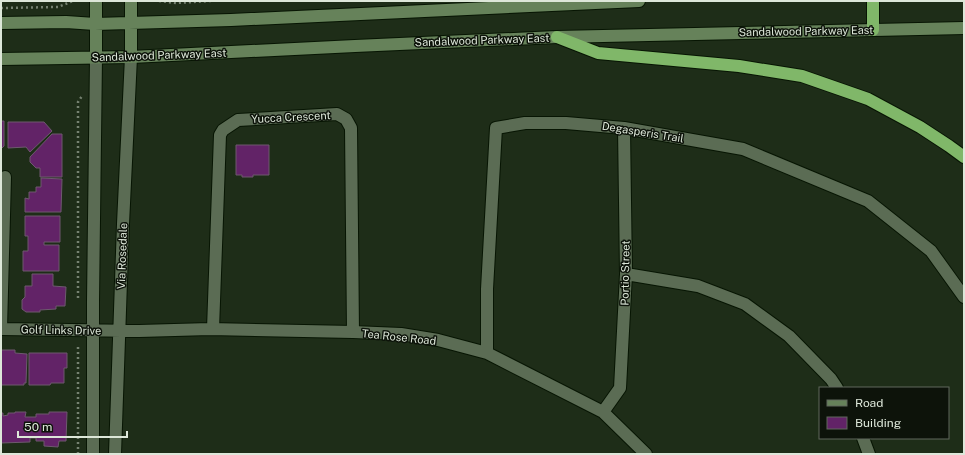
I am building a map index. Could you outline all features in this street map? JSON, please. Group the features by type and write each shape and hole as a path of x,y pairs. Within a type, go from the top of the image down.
{"highway":[{"path":"873,1 873,30"},
{"path":"558,37 598,53 739,66 802,76 868,99 920,126 964,158"}],"main road":[{"path":"96,1 96,58"},
{"path":"131,1 131,57"},
{"path":"1,23 66,22 95,24 231,20 639,1"},
{"name":"Sandalwood Parkway East","path":"1,59 131,57 558,37 964,28"}],"street":[{"name":"Via Rosedale","path":"115,454 123,224 131,57"},
{"path":"93,454 96,58"},
{"name":"Yucca Crescent","path":"213,329 220,135 223,130 238,120 337,114 346,119 351,128 353,332"},
{"name":"Degasperis Trail","path":"487,353 487,289 496,128 525,123 566,123 624,128 743,149 868,201 931,252 964,296"},
{"name":"Portio Street","path":"603,412 620,388 626,274 624,128"},
{"path":"1,328 5,177"},
{"path":"626,274 698,286 745,304 789,336 831,379 836,387"},
{"name":"Golf Links Drive","path":"1,328 120,331"},
{"name":"Tea Rose Road","path":"120,331 213,329 353,332 401,334 431,339 487,353 603,412 646,454"},
{"path":"863,439 869,454"}],"path":[{"path":"1,8 58,7 73,1"},
{"path":"160,1 176,3 211,1"},
{"path":"78,305 78,102 84,91"},
{"path":"78,347 78,453"}],"building":[{"path":"1,121 4,121 4,146 1,149"},
{"path":"8,122 44,122 52,131 30,152 26,147 8,148"},
{"path":"52,134 62,134 62,177 40,177 40,168 36,168 30,162 30,157"},
{"path":"236,145 269,145 269,175 242,177 242,175 236,175"},
{"path":"41,178 62,179 61,212 25,212 25,198 29,199 29,192 36,192 36,187 41,187"},
{"path":"25,216 60,216 60,242 44,242 44,245 59,245 59,271 23,271 23,251 28,251 28,236 25,236"},
{"path":"32,274 53,274 53,286 66,287 65,306 56,306 56,309 40,310 40,312 26,312 22,309 22,300 25,297 25,286 32,286"},
{"path":"1,350 15,350 15,353 27,354 26,383 24,383 24,385 1,385"},
{"path":"29,353 67,353 67,368 64,368 64,383 29,385"},
{"path":"26,412 25,417 36,417 36,414 67,412 66,441 59,441 58,447 44,446 44,441 36,441 36,438 30,438 30,442 1,443 1,413 3,413 3,416 8,415 8,413"}]}
